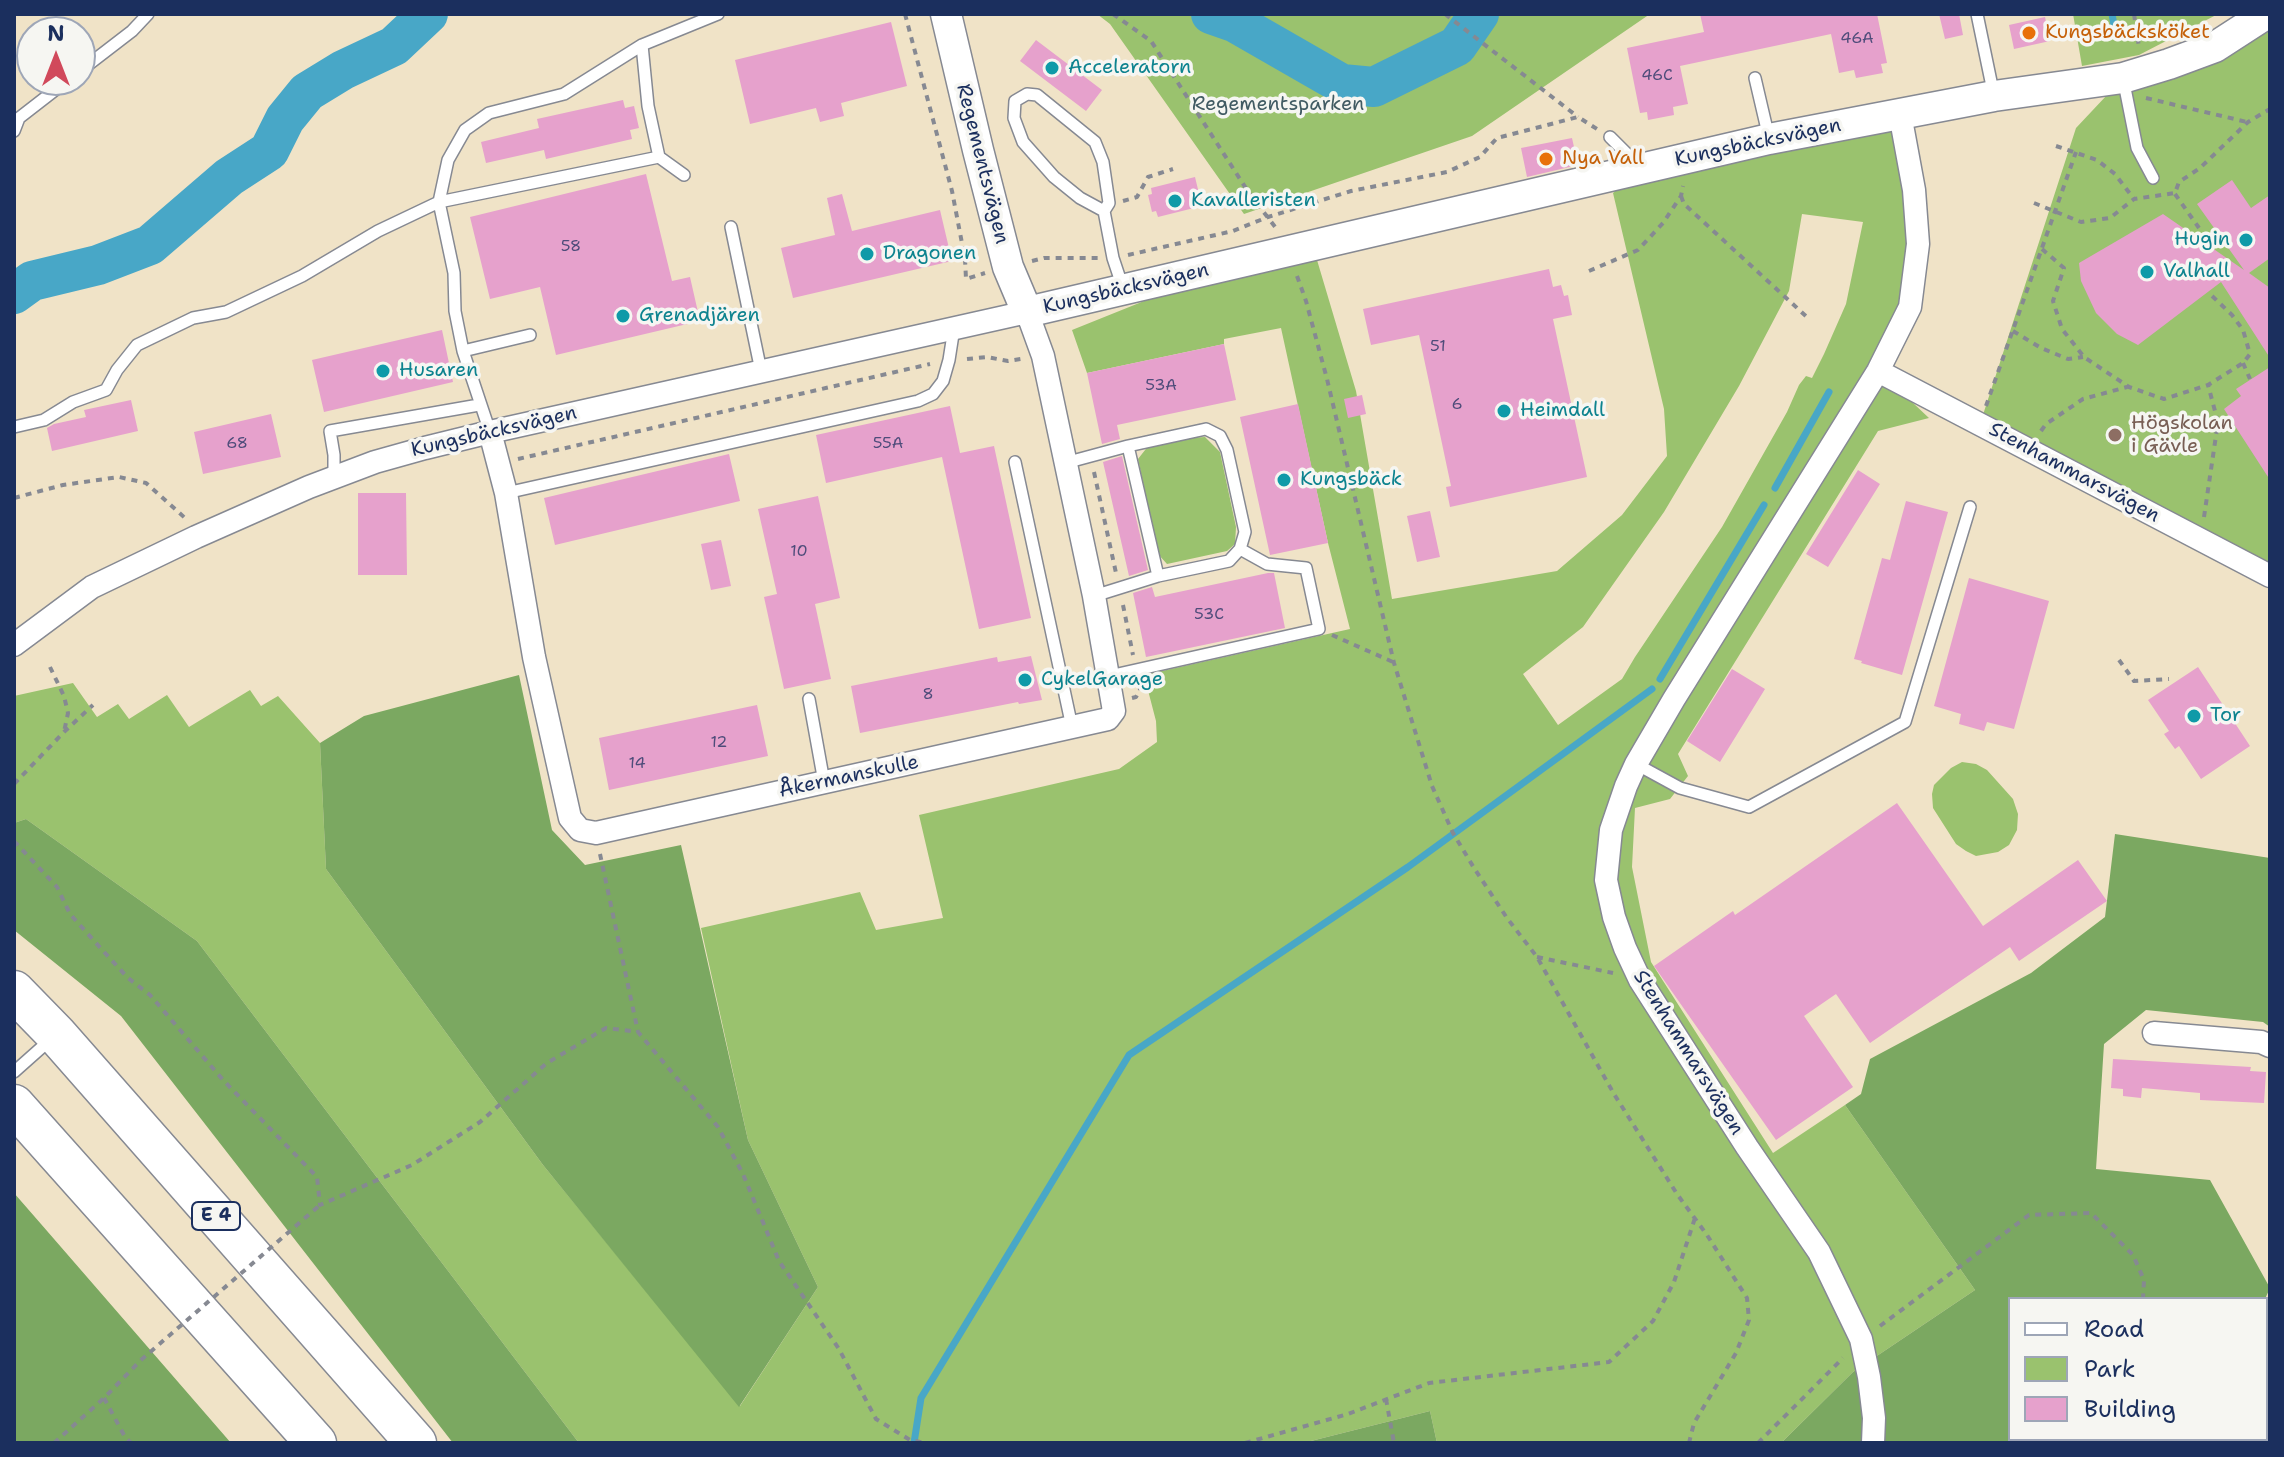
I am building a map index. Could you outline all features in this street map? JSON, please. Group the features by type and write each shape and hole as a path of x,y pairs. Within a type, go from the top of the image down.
{"highway":[{"name":"E 4","path":"14,991 56,1034 416,1443"},
{"path":"14,1105 316,1443"}],"street":[{"name":"Regementsvägen","path":"946,14 1008,267 1027,312"},
{"name":"Kungsbäcksvägen","path":"14,645 92,587 196,537 334,477 412,452 1769,139 1994,96 2129,75 2215,47 2266,14"},
{"name":"Stenhammarsvägen","path":"1873,1443 1874,1418 1861,1339 1819,1252 1747,1147 1640,980 1614,917 1606,880 1611,830 1636,764 1878,371 1910,307 1918,244 1914,190 1900,114"},
{"path":"1027,312 1043,356 1114,701"},
{"name":"Stenhammarsvägen","path":"1878,371 2270,576"},
{"path":"490,432 506,493 534,657 570,818 580,830 596,833"},
{"name":"Åkermanskulle","path":"596,833 1108,719 1114,711 1114,701"},
{"path":"2154,1033 2261,1042 2270,1046"}],"lane":[{"path":"96,59 132,31 148,14"},
{"path":"490,432 463,351 455,311 454,273 439,202 448,160 465,130 489,113 564,94 642,45 718,14"},
{"path":"1977,14 1994,96"},
{"path":"642,45 648,106 659,157 684,175"},
{"path":"2129,75 2137,148 2153,178"},
{"path":"1755,78 1769,139"},
{"path":"1106,207 1080,198 1054,177 1023,142 1014,118 1015,101 1027,94 1037,95 1095,142 1103,162 1113,258 1123,289"},
{"path":"14,131 19,118 47,96"},
{"path":"1610,137 1642,168"},
{"path":"14,427 44,420 73,402 106,390 137,345 193,318 226,312 302,276 378,231 439,202 659,157"},
{"path":"731,227 761,371"},
{"path":"506,493 918,401 933,394 943,381 954,328"},
{"path":"463,351 530,335"},
{"path":"334,477 330,431 479,405"},
{"path":"1065,463 1206,429 1220,436 1227,450 1245,532 1240,549 1229,561 1158,576 1094,596"},
{"path":"1128,446 1158,576"},
{"path":"1015,462 1072,727"},
{"path":"1636,764 1680,788 1749,807 1905,722 1970,507"},
{"path":"1109,676 1319,629 1306,568 1267,564 1240,549"},
{"path":"809,699 824,782"},
{"path":"14,1072 56,1034"}],"path":[{"path":"905,14 952,191 966,279 1044,258 1113,258 1233,231 1351,191 1447,172 1480,157 1497,138 1578,117"},
{"path":"1113,14 1151,41 1289,252 1317,338 1394,663 1432,786 1453,833 1507,918 1537,957 1614,1094 1747,1298 1749,1320 1736,1353 1694,1423 1689,1443"},
{"path":"1445,14 1578,117 1610,137"},
{"path":"2134,14 2129,75 2248,122"},
{"path":"2175,193 2179,182 2200,168 2248,122 2270,109"},
{"path":"2056,146 2097,160 2115,174 2134,199"},
{"path":"1980,424 2076,152"},
{"path":"1589,271 1638,250 1663,223 1681,196 1683,185 1678,160"},
{"path":"1106,207 1137,197 1148,177 1173,169"},
{"path":"2034,203 2081,222 2110,218 2134,199 2175,193"},
{"path":"2175,193 2199,228"},
{"path":"1681,196 1684,204 1808,318"},
{"path":"2042,249 2064,268 2053,301 2062,329 2084,357 2129,387 2164,399 2208,385 2243,363 2250,354 2243,330 2209,293"},
{"path":"2013,331 2041,348 2068,359 2084,357"},
{"path":"499,463 949,360 987,357 1008,361 1043,356"},
{"path":"2243,363 2250,379"},
{"path":"2201,539 2218,422 2208,385"},
{"path":"2026,448 2046,424 2083,399 2129,387"},
{"path":"1091,456 1140,690 1136,697 1114,701"},
{"path":"14,498 63,485 119,477 146,483 183,514 196,537"},
{"path":"1319,629 1394,663"},
{"path":"2119,660 2134,681 2169,679"},
{"path":"50,667 64,696 68,713 64,732"},
{"path":"14,784 93,705"},
{"path":"596,833 638,1032 718,1127 743,1174 779,1261 839,1349 876,1419 910,1440 926,1443"},
{"path":"14,841 57,887 70,914 105,953 128,978 150,995 223,1080 317,1177 320,1205"},
{"path":"1537,957 1640,980"},
{"path":"54,1443 141,1360 320,1205 412,1165 480,1122 547,1063 606,1028 638,1032"},
{"path":"1758,1443 1861,1339 2029,1215 2091,1213 2133,1255 2144,1280 2143,1297"},
{"path":"1245,1443 1348,1414 1429,1383 1609,1362 1653,1321 1674,1282 1695,1218"},
{"path":"104,1398 131,1443"},
{"path":"1386,1399 1394,1443"}],"green space":[{"name":"Regementsparken","path":"1097,14 1650,14 1472,136 1244,214 1110,24"},
{"path":"2073,14 2218,14 2139,55 2082,66"},
{"path":"2270,14 2270,576 1980,424 2076,128 2123,78"},
{"path":"1900,114 1918,244 1879,371 1929,418 1878,431 1678,754 1688,776 1670,799 1635,808 1632,867 1651,962 1773,1153 1845,1105 1975,1290 1853,1372 1781,1443 1437,1443 1430,1411 1303,1443 579,1443 197,941 26,819 14,823 14,696 73,683 97,717 118,704 129,719 167,695 189,727 250,690 261,706 278,696 320,743 326,869 543,1165 740,1406 818,1287 748,1140 701,928 860,892 876,930 943,918 919,815 1119,769 1157,742 1156,721 1144,675 1350,629 1281,328 1224,339 1224,344 1087,373 1072,330 1174,289 1317,260 1356,391 1392,599 1557,571 1622,515 1667,456 1664,409 1613,193 1642,168","holes":["1802,214 1863,222 1846,304 1824,354 1812,378 1806,376 1799,385 1722,527 1622,679 1558,725 1523,674 1583,627 1664,512 1739,386 1789,291"]},
{"path":"1205,437 1220,452 1236,527 1235,544 1227,551 1167,564 1158,554 1138,459 1149,445"},
{"path":"519,675 552,830 585,865 681,845 748,1140 818,1287 739,1407 543,1165 326,869 320,743 364,716"},
{"path":"1962,762 1987,770 2013,799 2018,814 2017,830 2009,845 1998,852 1976,856 1966,851 1956,844 1933,808 1934,785"},
{"path":"26,819 197,941 579,1443 453,1443 121,1016 14,930 14,823"},
{"path":"2115,834 2270,858 2270,1027 2263,1022 2146,1010 2104,1044 2096,1169 2210,1180 2270,1288 2266,1297 2008,1297 2008,1441 2077,1443 1781,1443 1853,1372 1975,1290 1845,1105 1861,1094 1870,1059 2031,973 2105,917"},
{"path":"14,1193 41,1224 231,1443 14,1443"},
{"path":"1430,1411 1437,1443 1303,1443"}],"building":[{"path":"1700,14 1877,14 1887,63 1881,64 1883,73 1856,78 1854,70 1839,73 1831,34 1680,66 1688,104 1673,107 1674,115 1648,120 1647,112 1640,113 1627,48 1704,32"},
{"path":"1939,14 1959,14 1963,35 1945,39"},
{"name":"Kungsbäcksköket","path":"2045,17 2050,41 2014,49 2009,25"},
{"path":"891,22 907,86 841,103 844,116 820,122 816,108 750,124 735,60"},
{"name":"Acceleratorn","path":"1036,40 1102,90 1086,111 1020,61"},
{"path":"623,100 625,108 634,106 639,128 630,130 632,139 546,159 544,150 486,163 481,142 539,128 537,119"},
{"name":"Nya Vall","path":"1572,138 1578,165 1527,177 1521,148"},
{"path":"646,174 672,281 690,277 700,321 556,355 540,287 490,299 470,217"},
{"name":"Kavalleristen","path":"1195,177 1202,206 1158,217 1156,211 1152,212 1148,195 1152,194 1151,188"},
{"name":"Valhall","path":"2232,180 2251,208 2270,195 2270,258 2249,273 2270,288 2270,358 2221,282 2138,345 2117,334 2096,313 2081,281 2079,263 2163,214 2244,270 2197,204"},
{"name":"Dragonen","path":"842,194 852,231 940,210 952,261 793,298 781,248 835,235 827,198"},
{"name":"Heimdall","path":"1549,269 1553,287 1561,285 1564,296 1568,295 1572,315 1553,319 1587,477 1450,507 1446,487 1451,486 1419,335 1371,345 1363,309"},
{"name":"Husaren","path":"442,330 453,382 324,412 312,360"},
{"path":"1224,344 1236,400 1117,425 1120,439 1102,444 1087,373"},
{"path":"2270,367 2270,480 2224,409 2241,396 2236,389"},
{"path":"1362,395 1366,414 1348,418 1344,399"},
{"path":"131,400 138,431 52,451 47,428 86,417 84,410"},
{"name":"Kungsbäck","path":"1298,404 1328,543 1270,555 1240,417"},
{"path":"950,406 960,453 994,446 1031,618 979,629 942,457 826,483 816,435"},
{"path":"271,414 281,457 203,474 194,432"},
{"path":"729,454 740,501 555,545 544,498"},
{"path":"1122,456 1148,570 1129,576 1103,462"},
{"path":"1858,470 1880,484 1828,567 1806,554"},
{"path":"358,493 406,493 407,575 358,575"},
{"path":"818,496 840,598 815,604 831,679 784,689 764,597 777,594 758,509"},
{"path":"1906,501 1948,512 1902,675 1854,659 1882,558 1890,560"},
{"path":"1430,511 1440,557 1417,562 1407,516"},
{"path":"721,540 731,586 711,590 701,544"},
{"path":"1274,573 1285,628 1146,657 1133,593 1152,587 1155,597"},
{"path":"1969,578 2049,601 2014,729 1987,722 1984,731 1959,724 1961,714 1934,706"},
{"path":"1031,656 1042,700 860,733 851,686 997,657 998,662"},
{"name":"Tor","path":"2198,667 2250,746 2201,779 2179,746 2175,749 2164,734 2169,731 2148,700"},
{"path":"1732,669 1765,689 1720,762 1687,741"},
{"path":"757,705 768,756 609,790 599,738"},
{"path":"1897,803 1983,926 2078,860 2107,901 2019,961 2010,947 1870,1043 1836,994 1804,1016 1853,1087 1776,1140 1654,966 1733,911 1735,915"},
{"path":"2113,1059 2251,1067 2250,1071 2266,1072 2264,1103 2200,1100 2200,1093 2142,1088 2141,1098 2123,1096 2123,1089 2111,1088"}],"waterway":[{"path":"14,294 32,281 98,265 150,245 229,177 269,151 285,119 307,92 343,70 394,46 428,14"},
{"path":"1211,14 1234,22 1342,84 1374,87 1457,46 1479,14"},
{"path":"2112,14 2116,36"},
{"path":"1775,488 1829,392"},
{"path":"1660,679 1764,505"},
{"path":"914,1443 921,1398 1129,1055 1408,867 1652,689"}],"place":[{"name":"Kungsbäcksköket","path":"2029,33"},
{"name":"Acceleratorn","path":"1052,68"},
{"name":"Nya Vall","path":"1546,159"},
{"name":"Kavalleristen","path":"1175,201"},
{"name":"Hugin","path":"2246,240"},
{"name":"Dragonen","path":"867,254"},
{"name":"Valhall","path":"2147,272"},
{"name":"Grenadjären","path":"623,316"},
{"name":"Husaren","path":"383,371"},
{"name":"Heimdall","path":"1504,411"},
{"name":"Högskolan i Gävle","path":"2115,435"},
{"name":"Kungsbäck","path":"1284,480"},
{"name":"CykelGarage","path":"1025,680"},
{"name":"Tor","path":"2194,716"}]}
